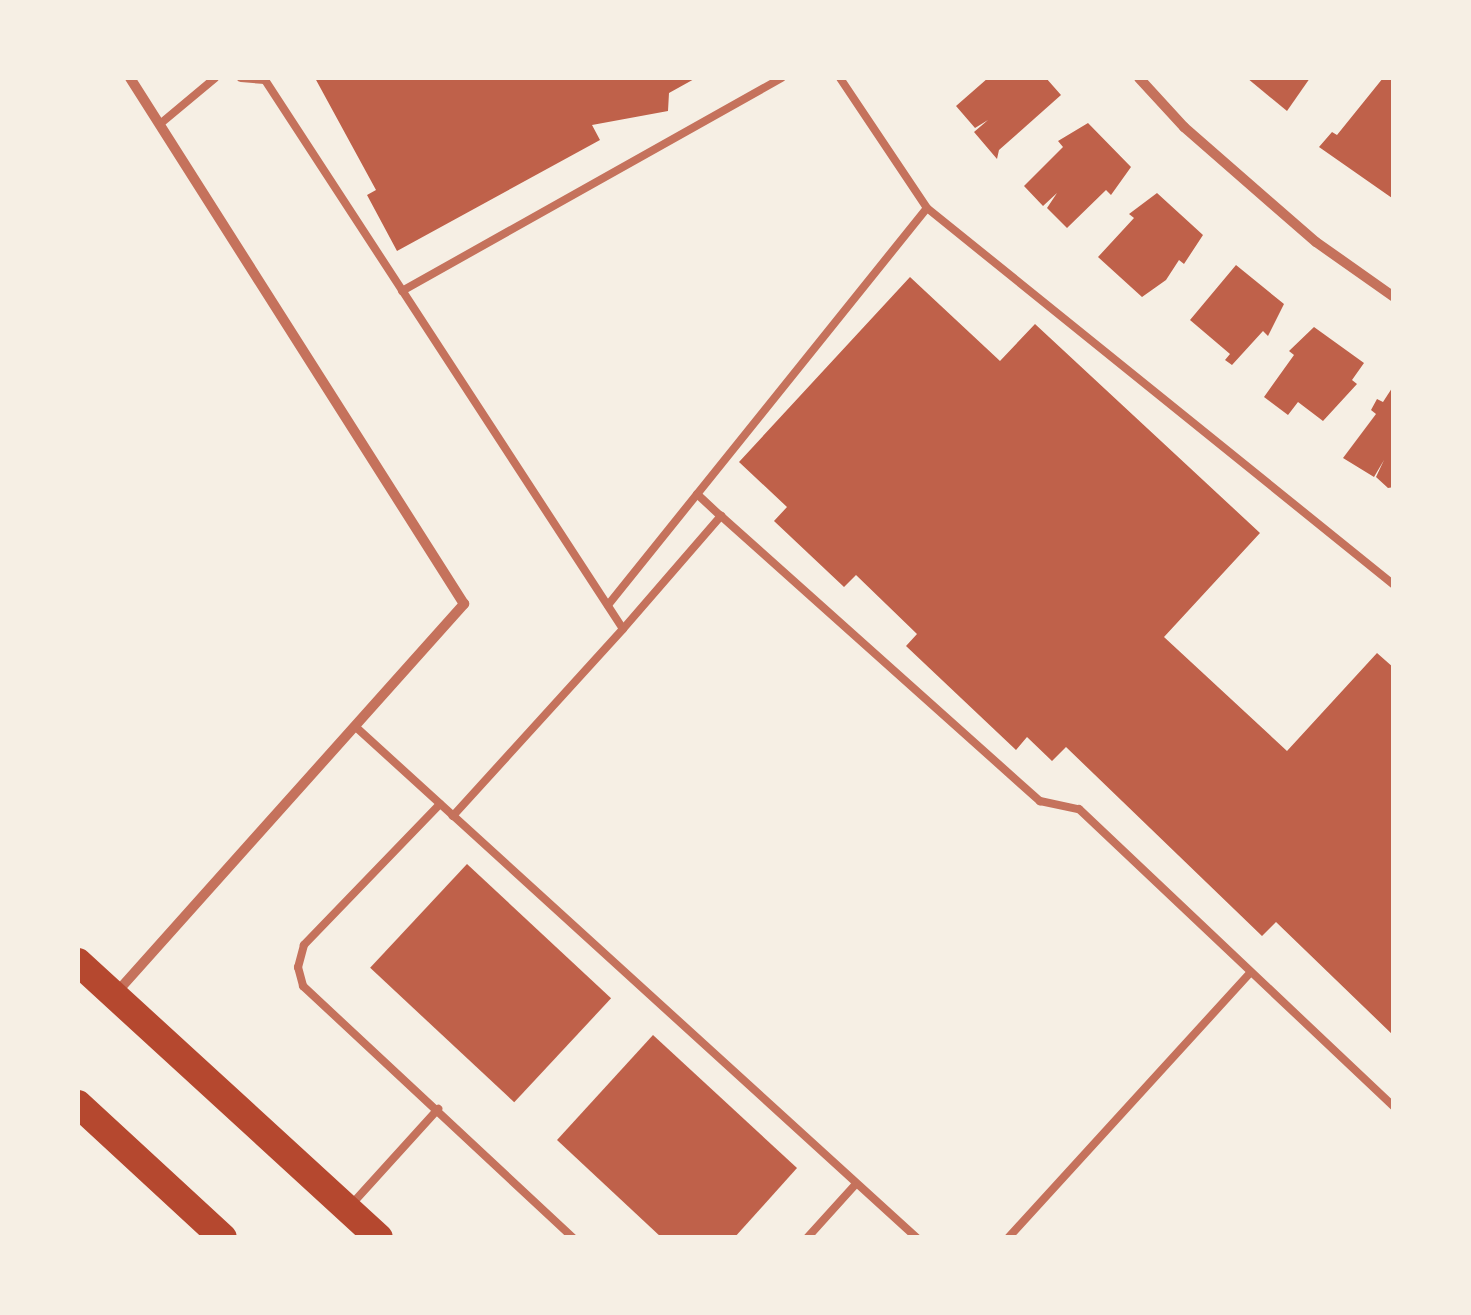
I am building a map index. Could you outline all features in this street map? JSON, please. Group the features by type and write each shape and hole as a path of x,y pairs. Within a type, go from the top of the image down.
{"highway":[{"path":"78,962 379,1238"},
{"path":"78,1104 222,1238"}],"street":[{"path":"114,996 358,729 464,604 130,78"},
{"path":"1139,78 1184,128 1316,242 1394,297"}],"lane":[{"path":"160,124 215,78"},
{"path":"241,78 265,80 624,628"},
{"path":"402,290 781,78"},
{"path":"840,78 926,208 1394,585"},
{"path":"608,605 926,208"},
{"path":"698,494 1040,801 1079,809 1394,1107"},
{"path":"454,816 721,516"},
{"path":"358,729 854,1186 918,1238"},
{"path":"440,804 304,945 298,967 303,986 573,1238"},
{"path":"1008,1238 1251,972"},
{"path":"348,1208 438,1108"},
{"path":"807,1238 854,1186"}],"building":[{"path":"315,78 696,78 669,93 668,111 592,125 600,140 397,251 367,195 376,190"},
{"path":"988,78 1046,78 1061,95 999,150 997,159 974,132 988,120 975,128 956,106"},
{"path":"1247,78 1310,78 1287,111"},
{"path":"1383,78 1394,78 1392,198 1319,147 1332,132 1337,135"},
{"path":"1088,123 1131,167 1111,195 1106,190 1067,228 1047,208 1057,193 1043,206 1024,186 1063,147 1058,141"},
{"path":"1157,193 1203,235 1184,264 1179,260 1166,280 1142,297 1098,257 1134,218 1129,214"},
{"path":"1236,265 1284,304 1268,336 1263,331 1232,365 1225,360 1230,354 1190,320"},
{"path":"910,277 1000,361 1035,324 1260,533 1164,637 1287,751 1377,653 1394,668 1394,1036 1276,922 1262,936 1066,747 1052,761 1027,737 1016,750 906,646 917,634 856,575 844,587 774,521 787,507 739,462"},
{"path":"1314,327 1364,363 1352,380 1357,384 1323,421 1298,402 1288,415 1264,397 1294,355 1289,351"},
{"path":"1394,385 1394,487 1388,488 1376,477 1384,460 1374,477 1343,458 1376,414 1371,410 1377,399 1383,402"},
{"path":"467,864 611,998 514,1102 370,968"},
{"path":"653,1035 797,1168 734,1238 662,1238 557,1140"}]}
